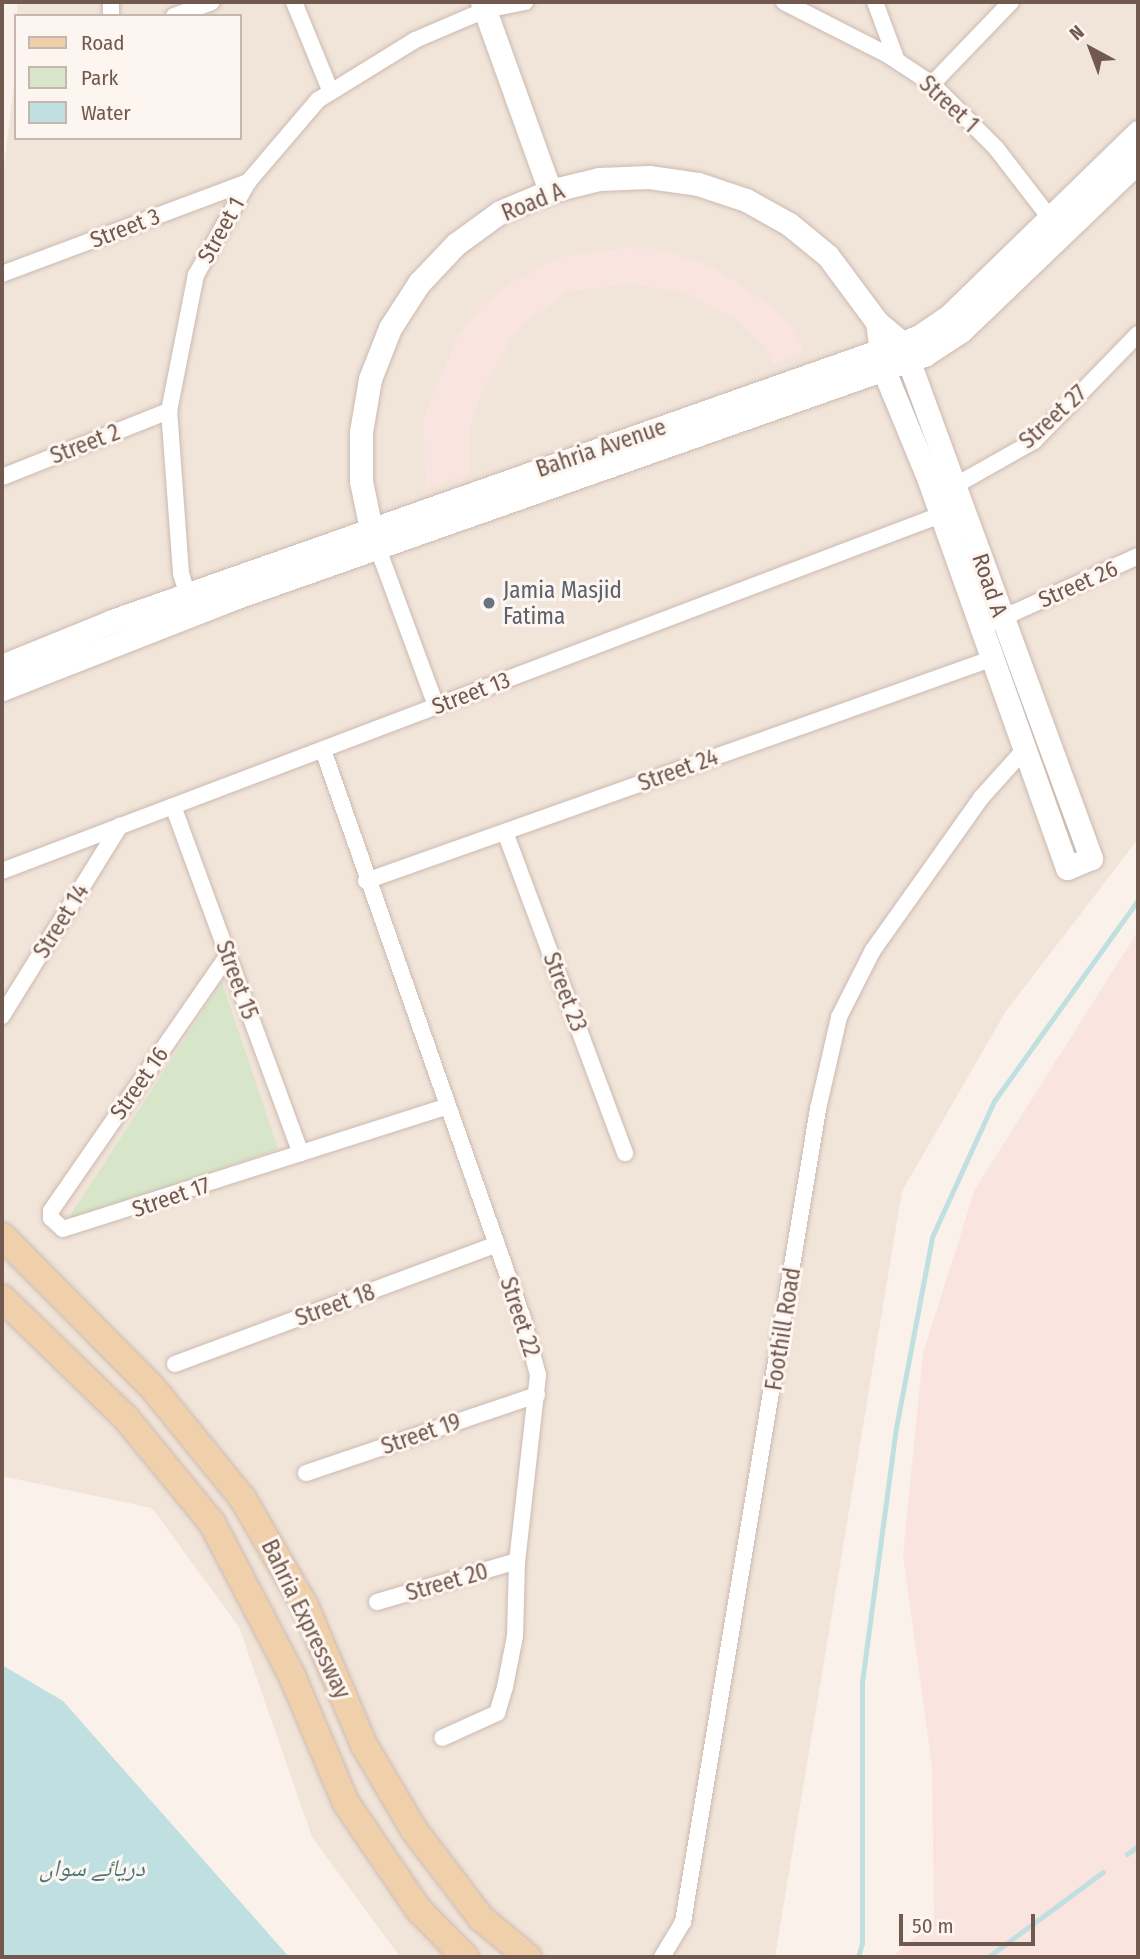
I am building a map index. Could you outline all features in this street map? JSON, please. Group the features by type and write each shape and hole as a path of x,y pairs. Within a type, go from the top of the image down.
{"main road":[{"name":"Bahria Expressway","path":"2,1236 152,1387 243,1499 305,1606 364,1745 414,1830 481,1918 528,1957"},
{"name":"Bahria Expressway","path":"2,1298 126,1418 212,1523 286,1664 346,1803 419,1910 465,1957"}],"street":[{"path":"179,14 212,2"},
{"path":"294,2 331,93"},
{"name":"Street 1","path":"190,604 181,573 169,411 195,275 248,182 318,100 415,40 484,6 525,2"},
{"name":"Street 1","path":"784,2 897,61 932,84 996,148 1051,218"},
{"path":"875,2 897,61"},
{"path":"932,84 1011,2"},
{"path":"484,6 550,191"},
{"name":"Bahria Avenue","path":"905,352 949,316 1138,132"},
{"name":"Bahria Avenue","path":"2,666 190,604 961,331 1138,161"},
{"name":"Road A","path":"374,537 361,481 361,432 370,379 390,328 419,283 456,244 500,212 550,191 599,179 649,177 698,184 746,200 789,224 828,256 877,321 905,352 1091,858 1068,868 881,360 877,321"},
{"name":"Street 3","path":"2,274 248,182"},
{"name":"Street 27","path":"956,485 1034,441 1138,334"},
{"name":"Street 2","path":"2,477 169,411"},
{"name":"Street 13","path":"2,871 940,515"},
{"path":"374,537 436,706"},
{"name":"Street 26","path":"980,627 1138,556"},
{"name":"Bahria Avenue","path":"2,689 190,604"},
{"name":"Street 24","path":"366,881 991,659"},
{"name":"Street 22","path":"323,750 366,881 523,1319 538,1375 517,1561 515,1636 497,1713 442,1738"},
{"name":"Foothill Road","path":"662,1957 683,1922 818,1109 839,1017 873,950 981,798 1024,750"},
{"name":"Street 15","path":"173,806 301,1153"},
{"name":"Street 14","path":"2,1016 120,826"},
{"name":"Street 23","path":"505,832 625,1153"},
{"name":"Street 16","path":"51,1211 228,955"},
{"name":"Street 17","path":"51,1211 55,1223 70,1231 448,1106"},
{"name":"Street 18","path":"175,1364 495,1245"},
{"name":"Street 19","path":"306,1473 537,1395"},
{"name":"Street 20","path":"377,1602 517,1561"}],"shaded area":[{"path":"17,2 1138,2 1138,839 1006,1011 902,1191 775,1957 400,1957 312,1837 239,1627 152,1508 2,1476 2,181 14,87 14,140 242,140 242,14 17,14"},
{"path":"623,248 658,249 714,267 776,309 795,330 804,352 773,364 765,347 739,321 686,293 633,284 569,291 523,323 503,352 483,390 469,431 469,474 425,489 424,417 456,340 480,308 503,288 557,258"},
{"path":"1138,931 1138,1957 892,1957 934,1920 932,1767 903,1555 923,1353 975,1189"}],"green space":[{"path":"222,982 278,1149 66,1222"}],"water":[{"name":"دریائے سواں","path":"2,1665 63,1701 289,1957 2,1957"}],"waterway":[{"path":"858,1957 862,1943 862,1682 896,1428 932,1237 994,1101 1138,900"},
{"path":"1127,1854 1138,1846"},
{"path":"988,1957 1103,1872"}],"place":[{"name":"Jamia Masjid Fatima","path":"489,603"}]}
